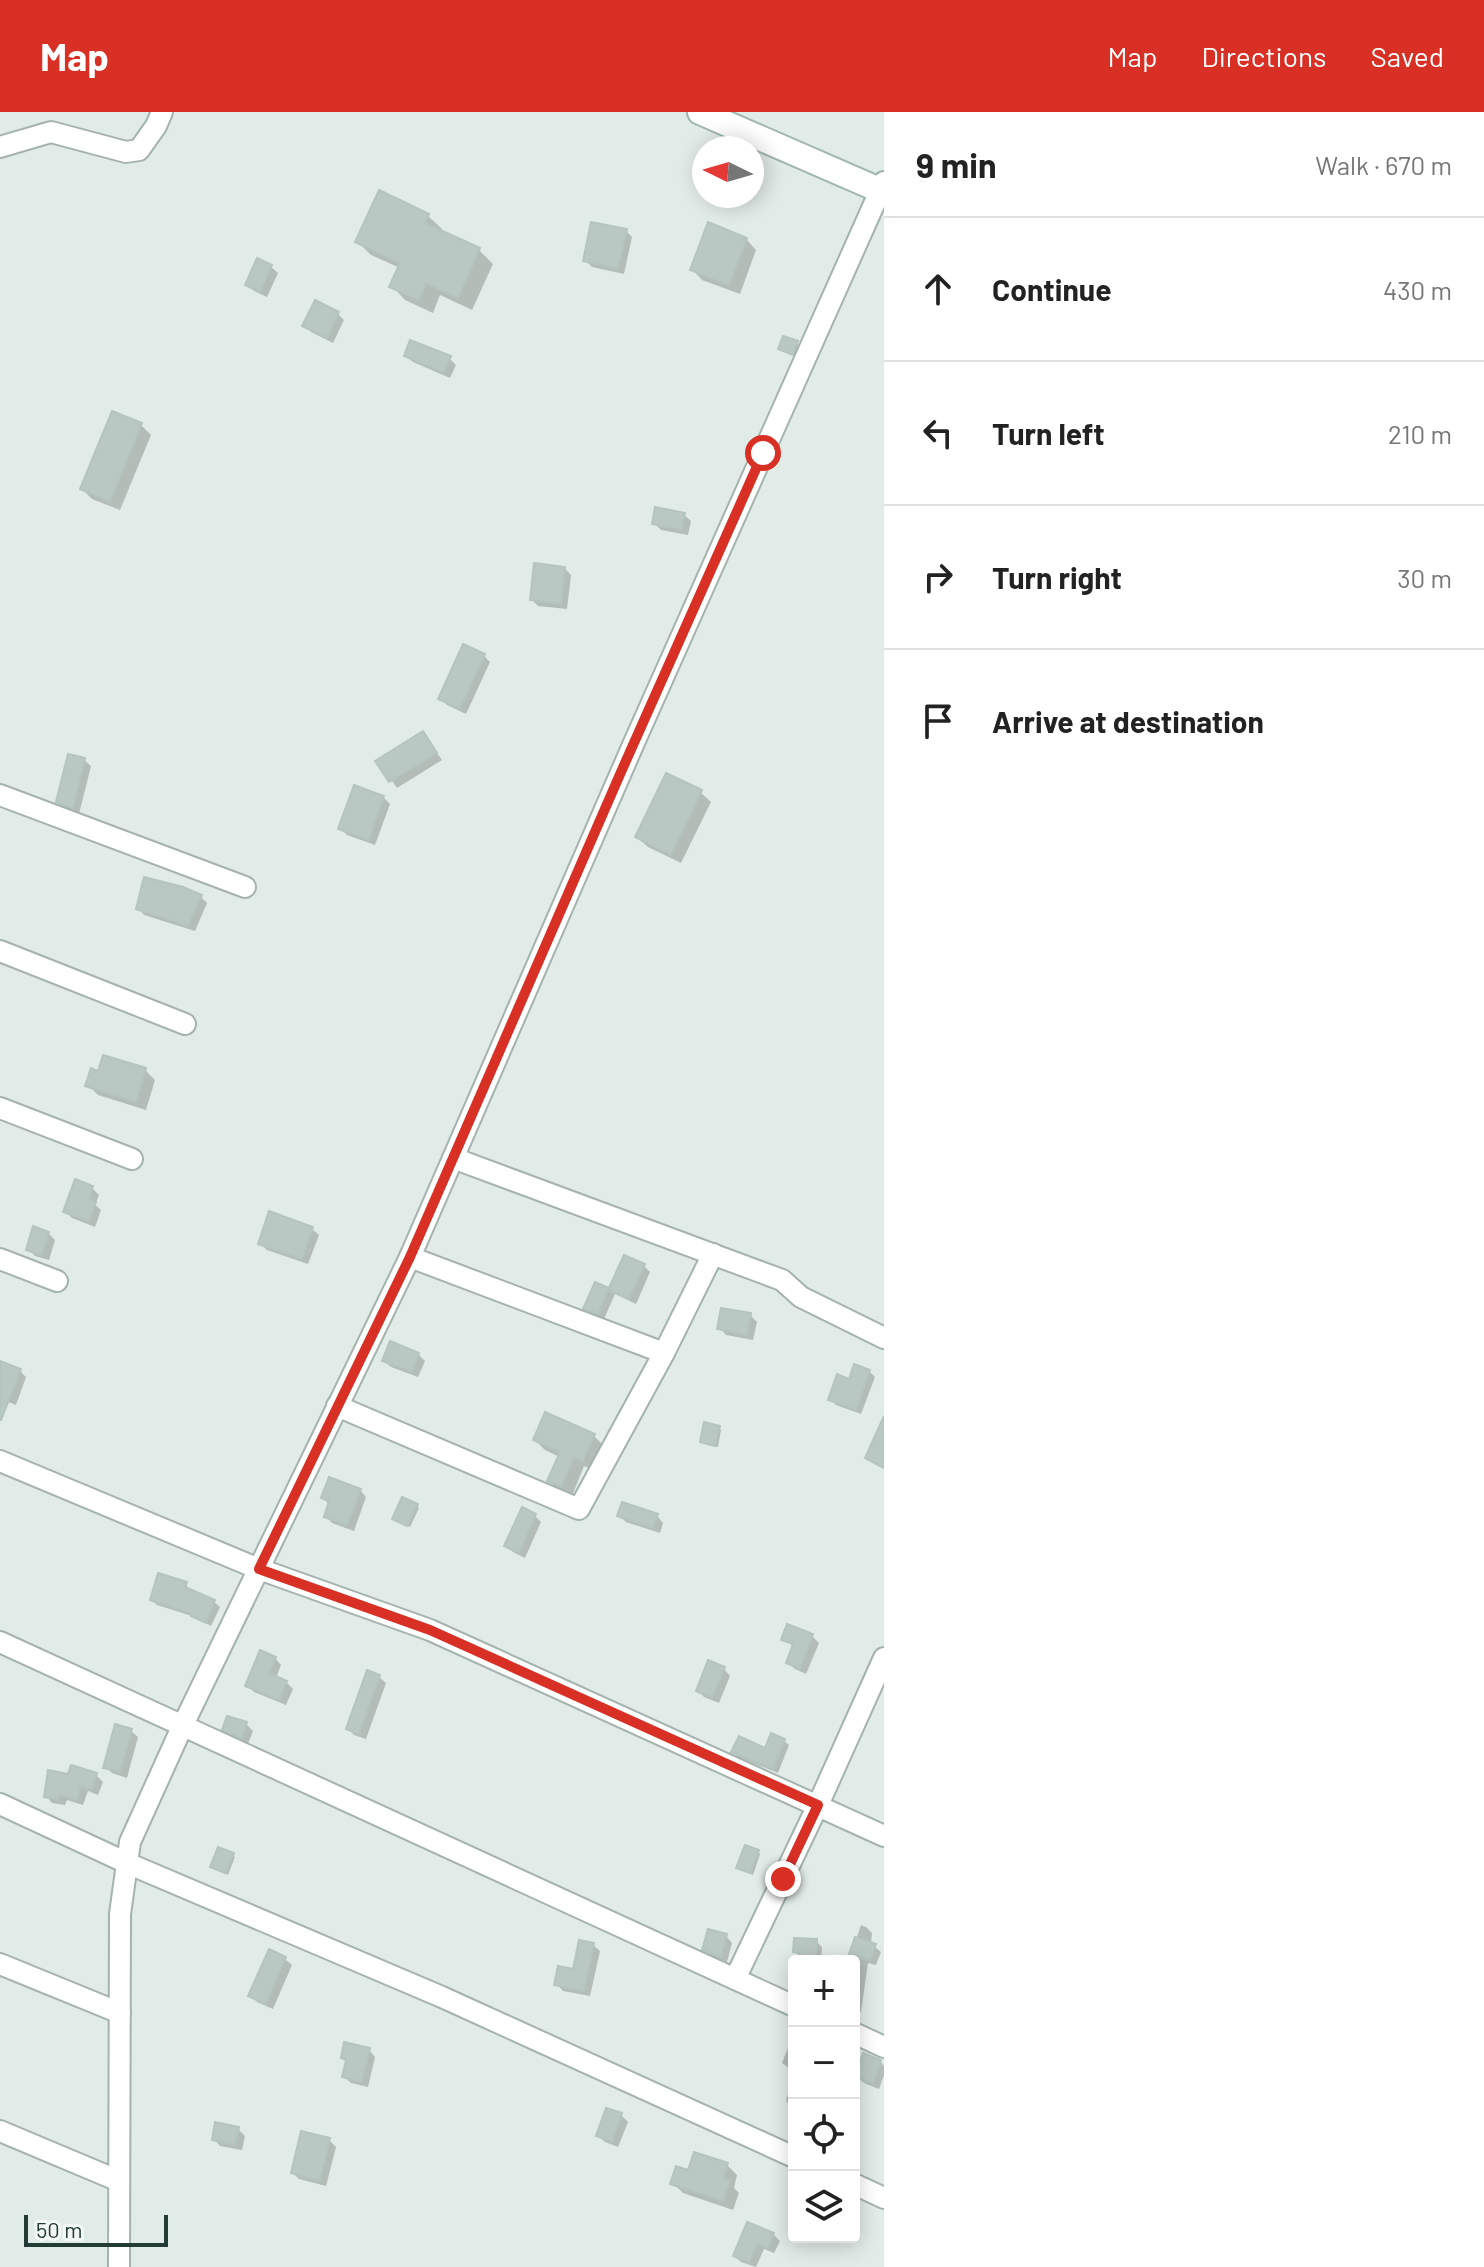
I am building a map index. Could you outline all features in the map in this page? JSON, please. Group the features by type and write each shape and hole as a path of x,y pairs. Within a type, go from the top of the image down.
{"main road":[{"path":"700,112 883,188"}],"street":[{"path":"0,147 51,132 126,152 139,150 162,112"},
{"path":"119,2267 120,1914 130,1842 182,1727 410,1257 639,730 883,188"},
{"path":"0,795 245,887"},
{"path":"0,951 185,1024"},
{"path":"0,1108 132,1159"},
{"path":"453,1158 782,1280 801,1297 884,1338"},
{"path":"337,1406 579,1509 664,1353 713,1254"},
{"path":"410,1257 664,1353"},
{"path":"0,1259 57,1281"},
{"path":"0,1461 259,1569 430,1630 884,1836"},
{"path":"0,1642 788,2003"},
{"path":"735,1979 884,1658"},
{"path":"0,1804 127,1863 442,1997 788,2154"},
{"path":"0,1964 120,2013"},
{"path":"860,2036 884,2047"},
{"path":"0,2131 119,2181"},
{"path":"860,2187 884,2198"}],"building":[{"path":"379,190 429,214 425,223 480,248 458,298 426,283 419,300 389,287 400,263 355,242"},
{"path":"591,222 627,229 618,269 583,261"},
{"path":"708,222 747,238 729,285 690,270"},
{"path":"257,258 272,265 260,292 245,285"},
{"path":"315,300 339,312 327,338 302,326"},
{"path":"783,336 798,341 793,355 778,349"},
{"path":"410,340 451,356 444,373 404,356"},
{"path":"112,411 142,423 110,502 80,489"},
{"path":"655,507 685,513 682,530 652,524"},
{"path":"534,563 565,567 561,604 530,600"},
{"path":"463,644 485,654 460,709 438,699"},
{"path":"423,731 437,753 389,782 375,761"},
{"path":"68,754 85,758 73,809 56,802"},
{"path":"666,773 702,790 671,855 635,837"},
{"path":"354,785 384,796 369,840 338,829"},
{"path":"144,877 202,895 188,926 136,909"},
{"path":"103,1055 146,1068 136,1102 85,1086 91,1068 98,1071"},
{"path":"75,1179 93,1186 89,1199 96,1202 89,1221 63,1212"},
{"path":"269,1211 313,1227 302,1259 258,1244"},
{"path":"33,1226 49,1232 42,1255 26,1250"},
{"path":"624,1255 645,1264 629,1299 608,1290"},
{"path":"595,1282 609,1288 598,1314 583,1309"},
{"path":"721,1308 751,1313 747,1335 717,1329"},
{"path":"390,1341 419,1353 412,1372 382,1361"},
{"path":"0,1361 21,1369 1,1420 0,1420"},
{"path":"854,1364 870,1370 856,1410 828,1400 837,1374 849,1379"},
{"path":"545,1412 595,1434 583,1461 574,1457 561,1487 547,1481 560,1452 533,1440"},
{"path":"884,1416 884,1468 865,1458"},
{"path":"704,1422 720,1426 715,1446 700,1442"},
{"path":"329,1477 361,1489 347,1525 324,1517 329,1501 321,1498"},
{"path":"402,1497 418,1504 407,1526 392,1519"},
{"path":"622,1502 658,1514 653,1528 617,1516"},
{"path":"522,1507 536,1514 519,1553 504,1546"},
{"path":"158,1573 187,1582 185,1587 215,1600 206,1623 192,1614 150,1600"},
{"path":"787,1624 813,1634 800,1669 786,1663 793,1644 781,1640"},
{"path":"260,1650 276,1657 269,1673 287,1681 279,1700 245,1686"},
{"path":"708,1660 725,1667 712,1698 696,1691"},
{"path":"367,1670 380,1675 359,1734 346,1729"},
{"path":"227,1716 247,1722 242,1739 222,1730"},
{"path":"115,1724 132,1729 120,1772 103,1768"},
{"path":"771,1733 785,1739 773,1769 731,1752 739,1736 765,1748"},
{"path":"71,1765 97,1773 92,1790 81,1786 77,1800 60,1795 59,1800 44,1797 48,1770 68,1774"},
{"path":"745,1845 759,1850 750,1873 736,1868"},
{"path":"218,1847 234,1853 225,1873 210,1867"},
{"path":"708,1929 727,1934 721,1957 702,1950"},
{"path":"855,1937 876,1944 870,1961 860,1955 849,1954"},
{"path":"794,1938 817,1939 816,1955 793,1952"},
{"path":"579,1940 594,1943 584,1991 554,1985 558,1966 573,1969"},
{"path":"269,1949 286,1957 266,2004 248,1996"},
{"path":"344,2042 370,2048 362,2082 342,2077 346,2060 341,2058"},
{"path":"863,2053 881,2060 873,2084 860,2079"},
{"path":"606,2108 622,2113 612,2142 596,2136"},
{"path":"215,2122 239,2127 235,2145 212,2140"},
{"path":"301,2131 330,2138 320,2181 291,2173"},
{"path":"694,2152 728,2163 723,2179 730,2181 723,2201 670,2184 676,2166 688,2170"},
{"path":"747,2222 774,2233 768,2248 757,2243 749,2263 733,2256"}],"route":[{"path":"763,453 410,1257 259,1569 430,1630 818,1805 783,1879"}]}
